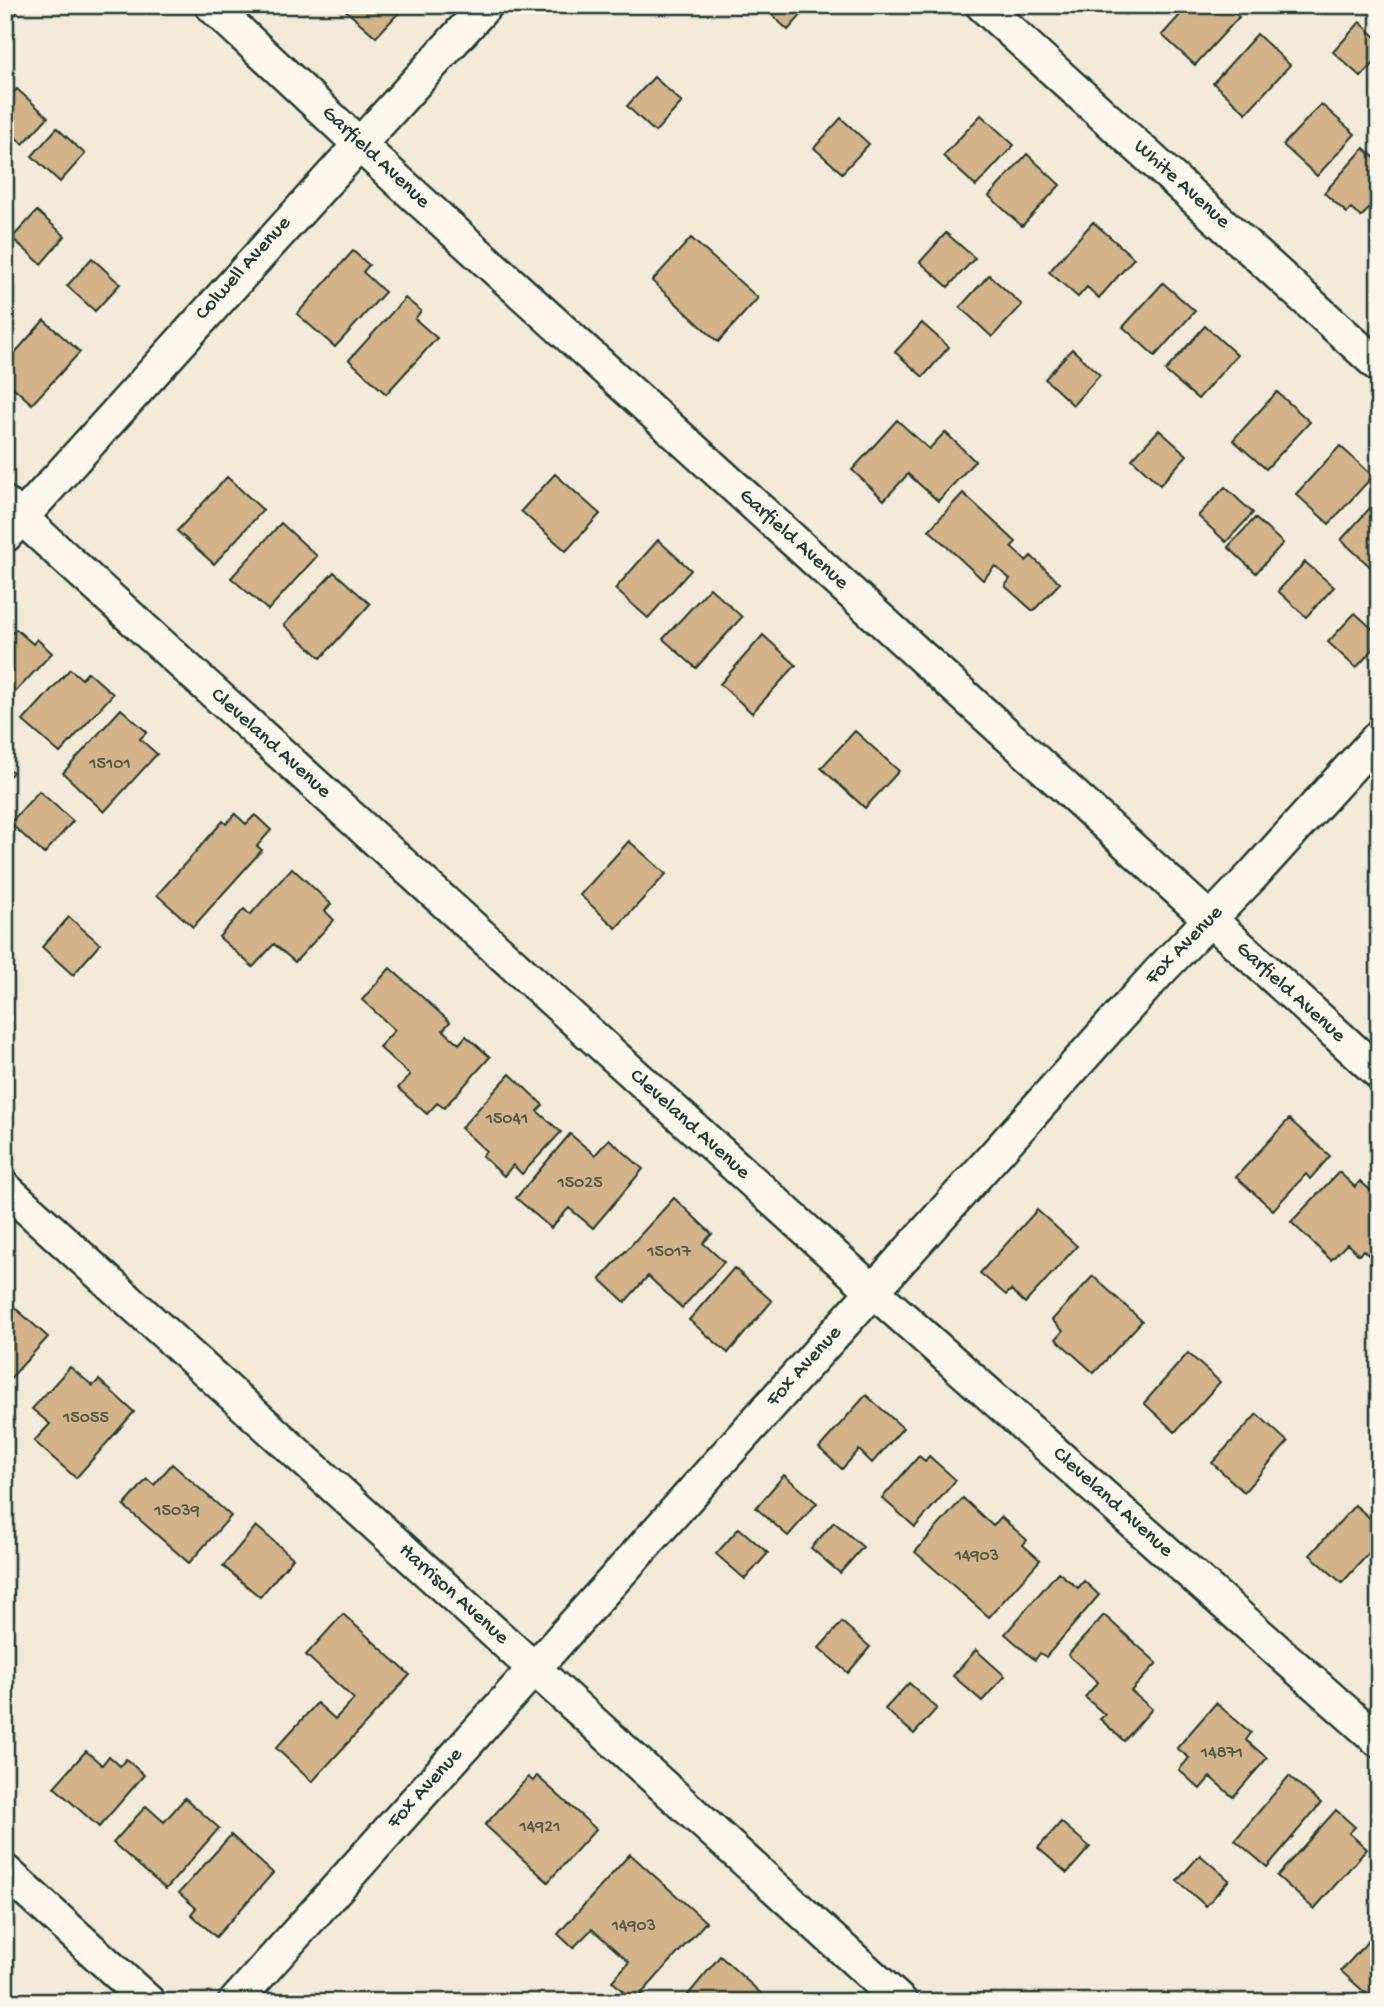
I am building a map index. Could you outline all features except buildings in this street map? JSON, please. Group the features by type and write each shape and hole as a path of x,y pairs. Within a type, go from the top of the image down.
{"street":[{"name":"Garfield Avenue","path":"211,5 1379,1073"},
{"name":"Colwell Avenue","path":"11,519 486,5"},
{"name":"White Avenue","path":"982,5 1379,366"},
{"name":"Cleveland Avenue","path":"11,519 1379,1741"},
{"name":"Fox Avenue","path":"235,2002 1150,982 1379,736"},
{"name":"Harrison Avenue","path":"5,1188 901,2002"},
{"path":"5,1871 149,2002"}]}
